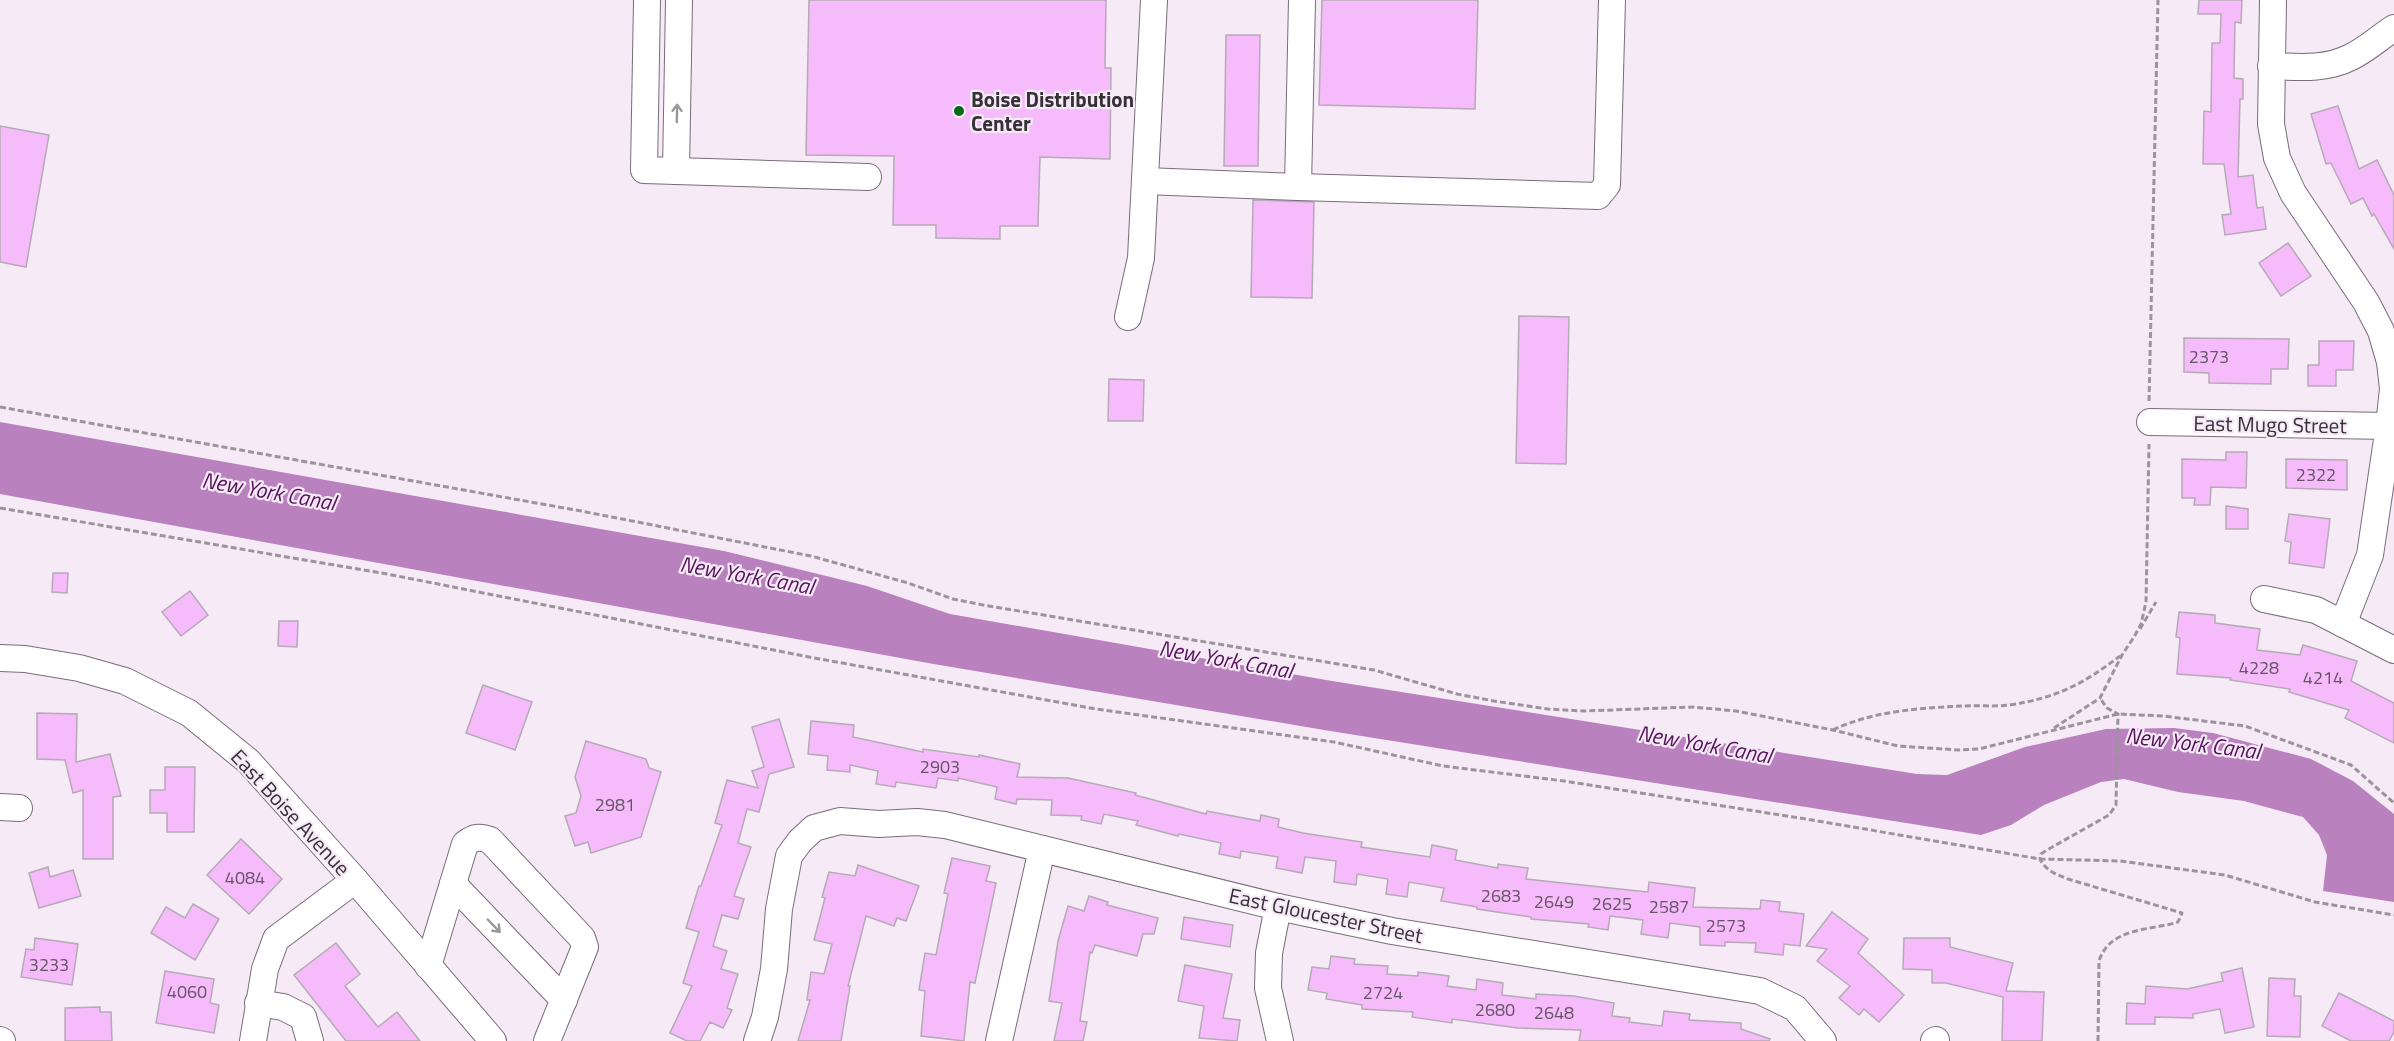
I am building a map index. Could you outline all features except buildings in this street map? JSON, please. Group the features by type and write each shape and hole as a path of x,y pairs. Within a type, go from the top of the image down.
{"street":[{"path":"647,0 644,170 867,177"},
{"path":"676,171 679,0"},
{"path":"1128,317 1141,258 1154,0"},
{"path":"1298,187 1302,0"},
{"path":"1145,181 1598,196 1607,185 1612,0"},
{"path":"2273,0 2271,124 2277,158 2294,194 2366,303 2381,332 2390,362 2393,388 2390,426 2370,555 2343,624"},
{"path":"2271,66 2311,67 2332,64 2351,57 2394,28"},
{"name":"East Mugo Street","path":"2150,422 2390,426"},
{"path":"2264,599 2316,610 2394,650"},
{"name":"East Boise Avenue","path":"0,658 26,659 79,668 125,681 189,713 248,761 355,880 493,1041"},
{"name":"East Gloucester Street","path":"757,1041 767,1008 774,969 778,909 789,856 814,828 840,821 879,824 917,822 945,825 1278,907 1392,931 1760,991 1795,1008 1823,1041"},
{"path":"428,966 465,844 473,838 482,837 490,840 582,938 585,947 547,1041"},
{"path":"999,1041 1042,849"},
{"path":"253,1041 265,969 276,939 355,880"},
{"path":"453,884 564,999"},
{"path":"1278,907 1269,953 1268,988 1280,1041"},
{"path":"258,1003 283,1007 303,1017 310,1041"}],"path":[{"path":"2134,637 2141,624 2146,602 2149,361 2158,0"},
{"path":"0,407 650,524 811,556 908,583 953,599 982,605 1374,670 1457,694 1548,709 1584,711 1693,707 1736,711 1833,730 1898,746 1959,750 1998,746 2053,729 2118,714 2163,716 2245,726 2351,765 2394,803"},
{"path":"0,508 376,572 809,657 1096,709 1334,742 1443,766 1690,801 2040,859 2120,861 2224,875 2315,903 2394,915"},
{"path":"2053,729 2100,698 2122,655 2156,602"},
{"path":"1833,730 1880,716 1919,709 2007,705 2041,698 2069,689 2089,679 2122,655"},
{"path":"2100,698 2107,708 2118,714"},
{"path":"2040,859 2047,850 2114,811 2117,793 2118,714"},
{"path":"2040,859 2043,866 2051,872 2068,879 2182,914 2178,922 2136,931 2113,939 2102,952 2099,961 2098,1041"}],"water":[{"name":"New York Canal","path":"0,422 724,551 867,586 950,614 1332,681 1917,774 1947,775 2025,747 2106,729 2174,728 2213,733 2311,759 2353,781 2394,814 2394,902 2323,891 2327,855 2319,835 2303,817 2244,801 2178,792 2124,779 2101,782 2044,805 2011,825 1981,835 1324,730 928,663 0,494"}],"place":[{"name":"Boise Distribution Center","path":"959,111"}]}
